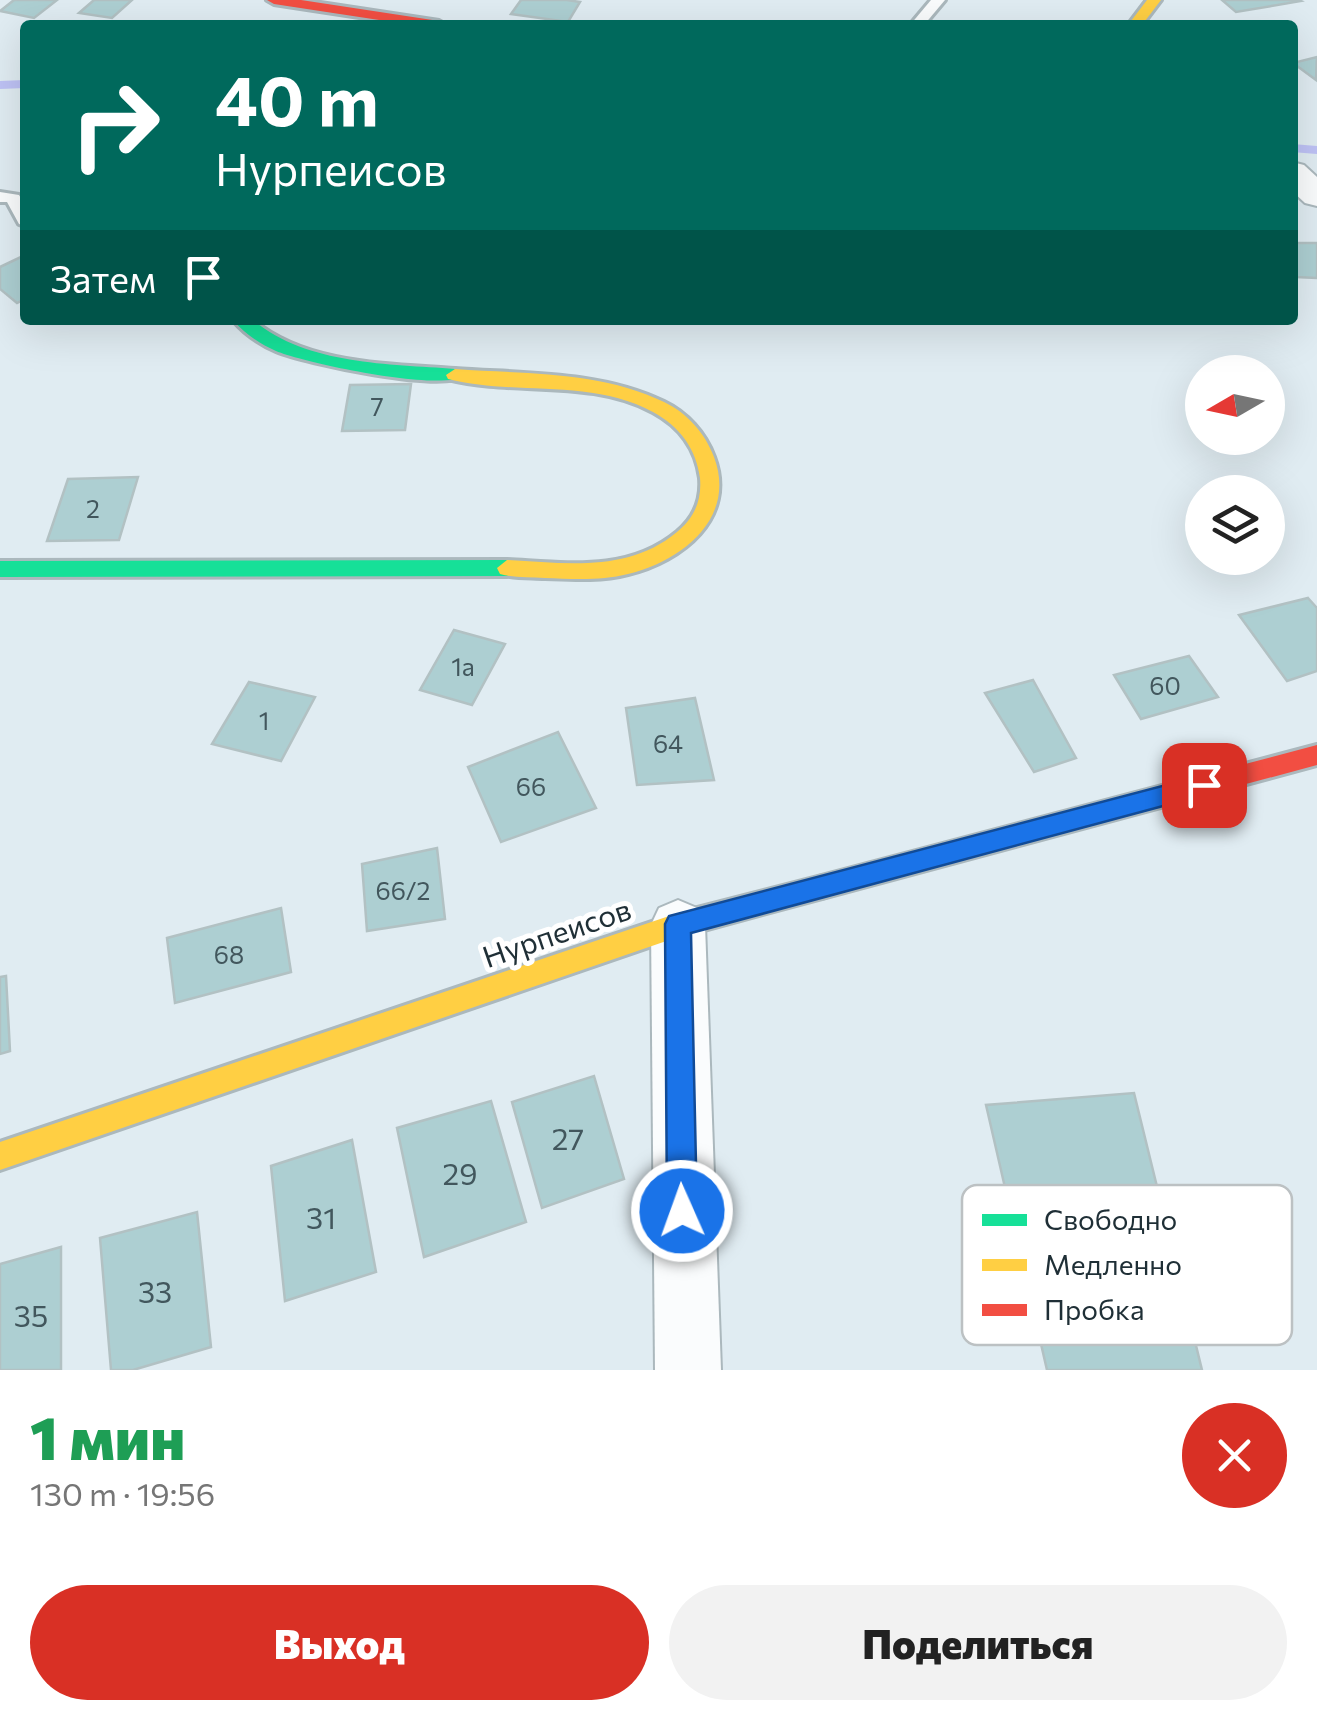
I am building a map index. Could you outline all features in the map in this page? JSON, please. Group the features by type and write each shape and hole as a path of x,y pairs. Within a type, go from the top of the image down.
{"street":[{"path":"274,0 371,20"},
{"path":"1139,20 1154,0"},
{"path":"1298,178 1317,196"},
{"path":"0,568 450,566 618,572 668,554 707,514 710,483 702,448 678,419 633,397 572,384 366,368 307,355 251,331 246,325"},
{"name":"Нурпеисов","path":"0,1156 678,924 1317,755"},
{"path":"678,924 688,1370"}],"lane":[{"path":"921,20 938,0"},
{"path":"0,197 13,198 20,211"}],"building":[{"path":"14,0 57,0 34,18 0,11"},
{"path":"94,0 132,0 112,18 79,13"},
{"path":"521,0 580,2 569,20 511,14"},
{"path":"1222,0 1299,0 1301,1 1236,12"},
{"path":"1317,57 1316,80 1298,67 1298,62"},
{"path":"1298,243 1317,243 1317,278 1298,277"},
{"path":"20,257 20,302 0,289 0,267"},
{"path":"411,384 405,430 342,431 350,385"},
{"path":"138,477 119,540 47,541 68,479"},
{"path":"1308,598 1317,608 1317,671 1287,681 1239,615"},
{"path":"454,630 505,644 472,705 420,690"},
{"path":"1189,656 1218,697 1141,719 1114,675"},
{"path":"1033,680 1076,758 1034,772 985,693"},
{"path":"249,682 315,697 281,761 212,744"},
{"path":"695,698 714,780 637,785 626,708"},
{"path":"558,732 596,808 501,842 468,767"},
{"path":"437,848 445,919 367,931 362,864"},
{"path":"281,908 291,972 175,1003 167,938"},
{"path":"6,976 10,1051 0,1054 0,977"},
{"path":"594,1076 624,1179 542,1208 512,1102"},
{"path":"1134,1093 1157,1185 1004,1185 986,1105"},
{"path":"491,1101 526,1222 424,1257 397,1128"},
{"path":"352,1140 376,1272 285,1301 271,1166"},
{"path":"197,1212 211,1347 133,1370 111,1370 100,1238"},
{"path":"61,1247 61,1370 0,1370 0,1264"},
{"path":"1041,1345 1196,1345 1202,1370 1047,1370"}],"waterway":[{"path":"0,85 20,84"},
{"path":"1298,148 1317,150"}],"traffic: fast":[{"path":"248,325 283,347 311,357 373,368 455,375"},
{"path":"0,569 507,568"}],"traffic: slow":[{"path":"1139,20 1154,0"},
{"path":"455,375 572,384 632,397 658,407 686,426 708,469 709,496 702,518 669,550 648,561 603,570 507,568"},
{"path":"0,1156 678,925 822,887"}],"traffic: jam":[{"path":"274,0 406,20"},
{"path":"822,887 1317,755"}],"route":[{"path":"682,1211 678,924 1204,785"}]}
